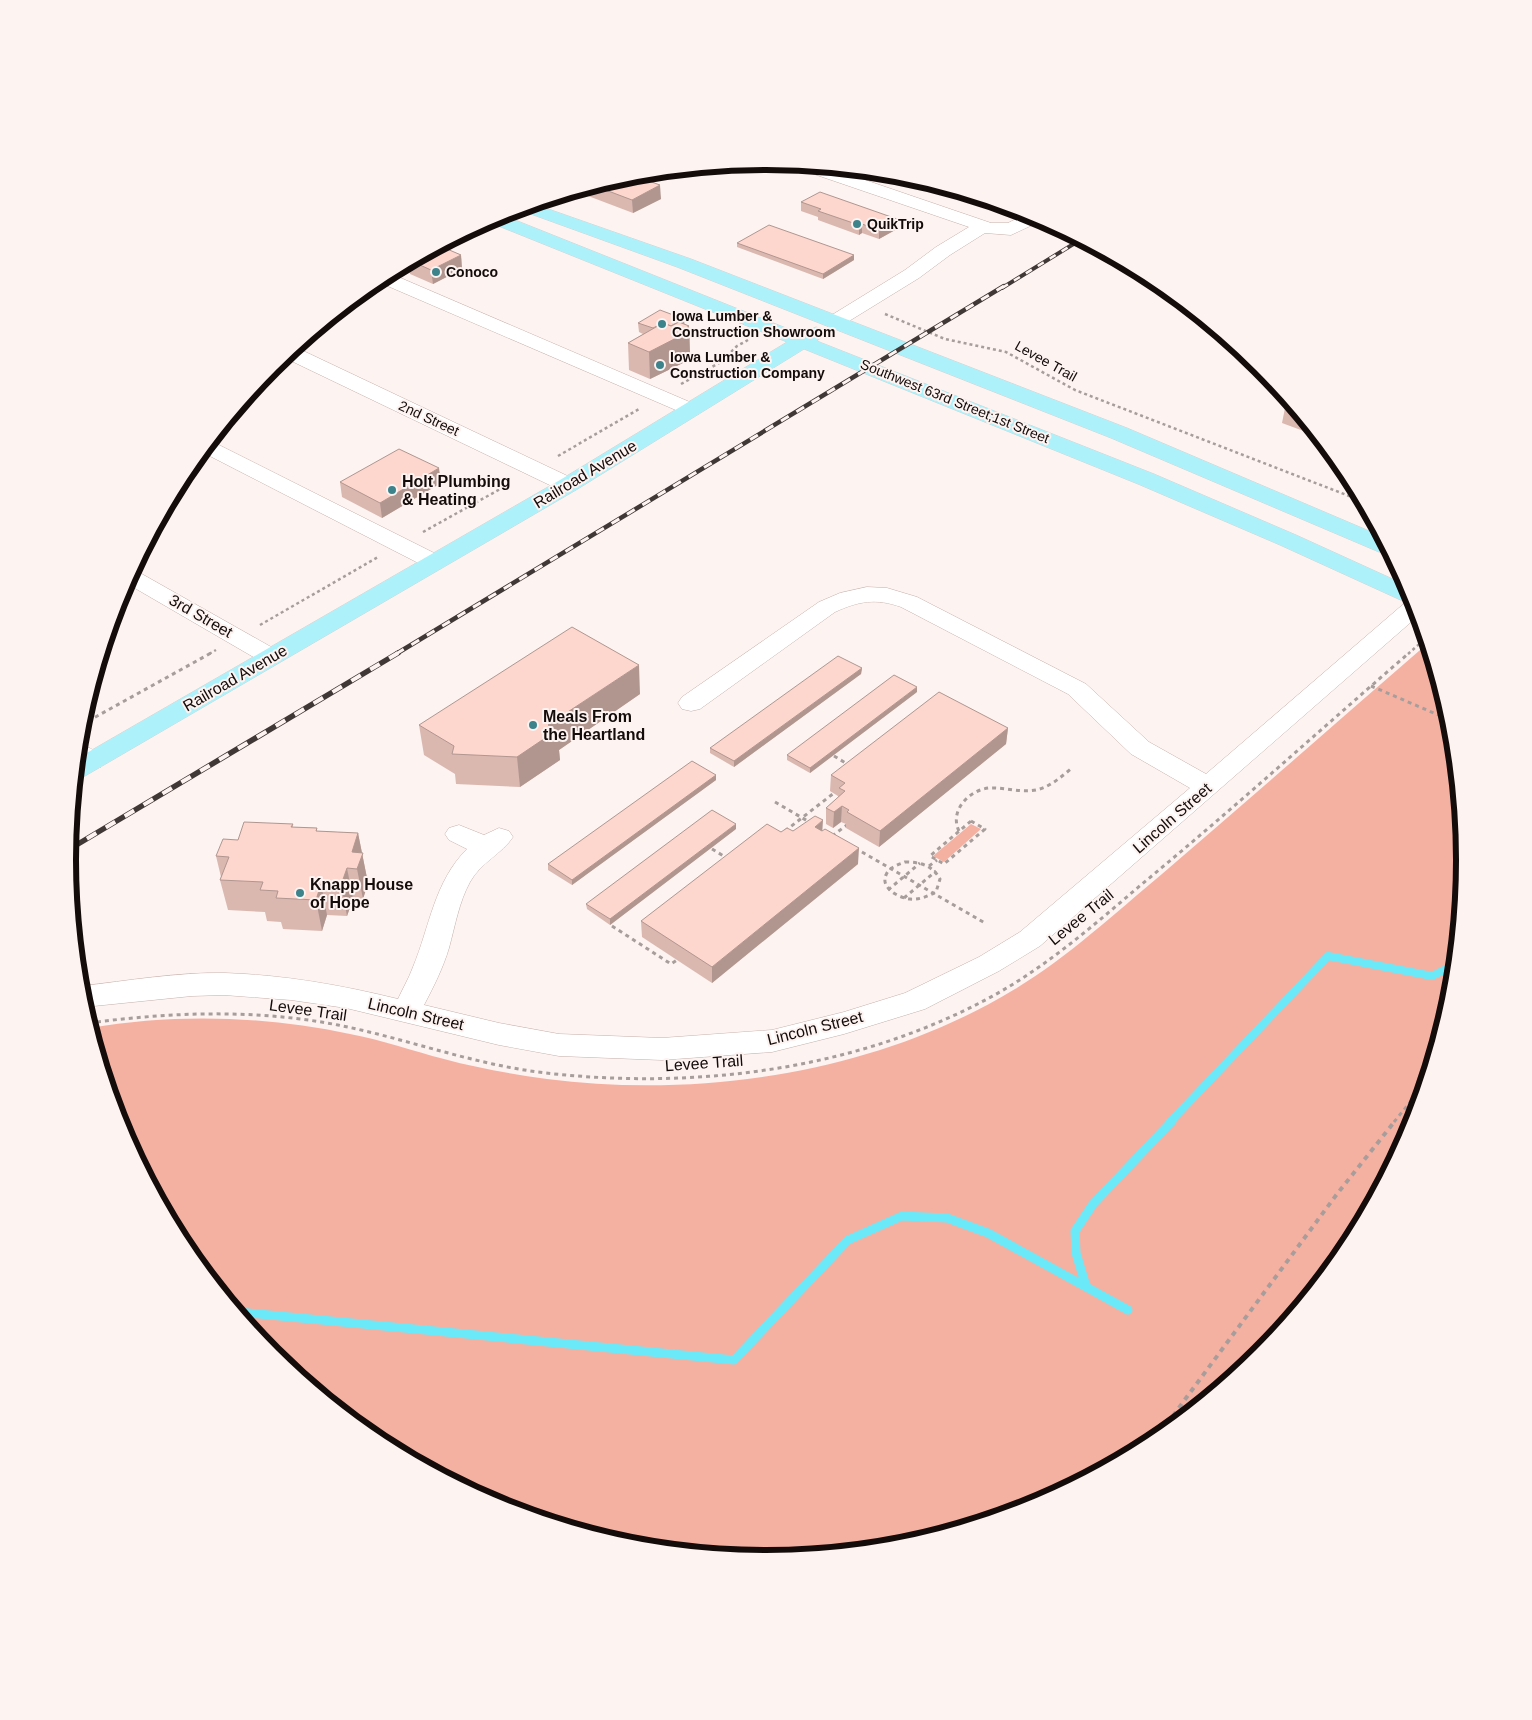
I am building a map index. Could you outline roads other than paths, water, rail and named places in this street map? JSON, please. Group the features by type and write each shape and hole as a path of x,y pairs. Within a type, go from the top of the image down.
{"main road":[{"name":"Southwest 63rd Street;1st Street","path":"535,210 684,263 1120,433 1379,543"},
{"name":"Southwest 63rd Street;1st Street","path":"504,222 805,340 1146,478 1401,592"},
{"name":"Railroad Avenue","path":"84,760 271,657 568,486 834,322"}],"street":[{"path":"831,174 983,226 1005,230 1017,227 1026,222"},
{"name":"Railroad Avenue","path":"834,322 912,274 943,251 983,226"},
{"path":"391,281 692,410"},
{"name":"2nd Street","path":"296,355 568,486"},
{"path":"212,449 434,562"},
{"name":"3rd Street","path":"137,579 271,657"},
{"path":"691,703 827,607 848,596 871,593 890,595 909,602 1077,688 1140,748 1208,786"},
{"name":"Lincoln Street","path":"90,995 138,989 224,984 292,989 346,997 533,1040 610,1048 691,1048 772,1041 844,1023 915,1001 989,964 1030,939 1104,877 1409,611"},
{"path":"406,1012 428,968 449,895 459,876 492,841 459,834"}],"waterway":[{"path":"1170,1122 1328,956 1432,976 1447,969"},
{"path":"1086,1286 1076,1253 1075,1231 1093,1204 1172,1121"},
{"path":"245,1313 734,1360 848,1240 902,1216 947,1218 988,1233 1128,1310"}],"railway":[{"path":"1002,288 1075,243"},
{"path":"396,654 1004,286"},
{"path":"77,845 398,653"}],"place":[{"name":"QuikTrip","path":"857,224"},
{"name":"Conoco","path":"436,272"},
{"name":"Iowa Lumber & Construction Showroom","path":"662,324"},
{"name":"Iowa Lumber & Construction Company","path":"660,365"},
{"name":"Holt Plumbing & Heating","path":"392,490"},
{"name":"Meals From the Heartland","path":"533,725"},
{"name":"Knapp House of Hope","path":"300,893"}]}
